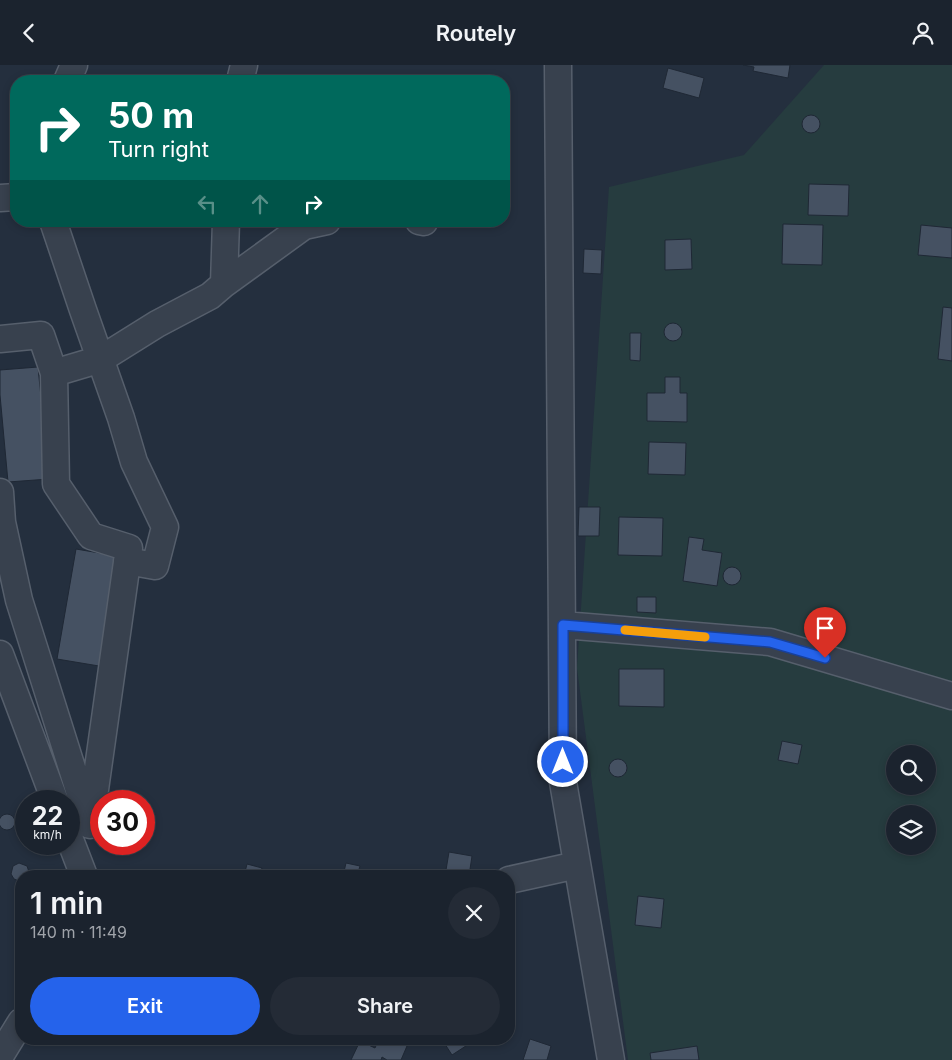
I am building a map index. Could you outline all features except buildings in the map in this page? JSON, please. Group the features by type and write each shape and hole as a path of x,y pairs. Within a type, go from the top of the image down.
{"street":[{"path":"558,65 563,782 612,1060"},
{"path":"54,227 101,359 134,462 165,527 155,566 127,561"},
{"path":"224,284 226,227"},
{"path":"54,373 101,359 157,324 210,296 303,227"},
{"path":"0,339 41,335 54,373 56,484 91,536 129,548 90,825 19,600 2,522 0,491"},
{"path":"563,625 770,642 952,696"},
{"path":"0,654 51,790"},
{"path":"76,855 82,870"},
{"path":"515,879 577,865"},
{"path":"0,1056 15,1032"}],"green space":[{"path":"824,65 952,65 952,1060 628,1060 577,668 609,187 744,155"}],"slow traffic":[{"path":"625,630 705,637"}],"route":[{"path":"563,762 563,625 770,642 825,658"}]}
